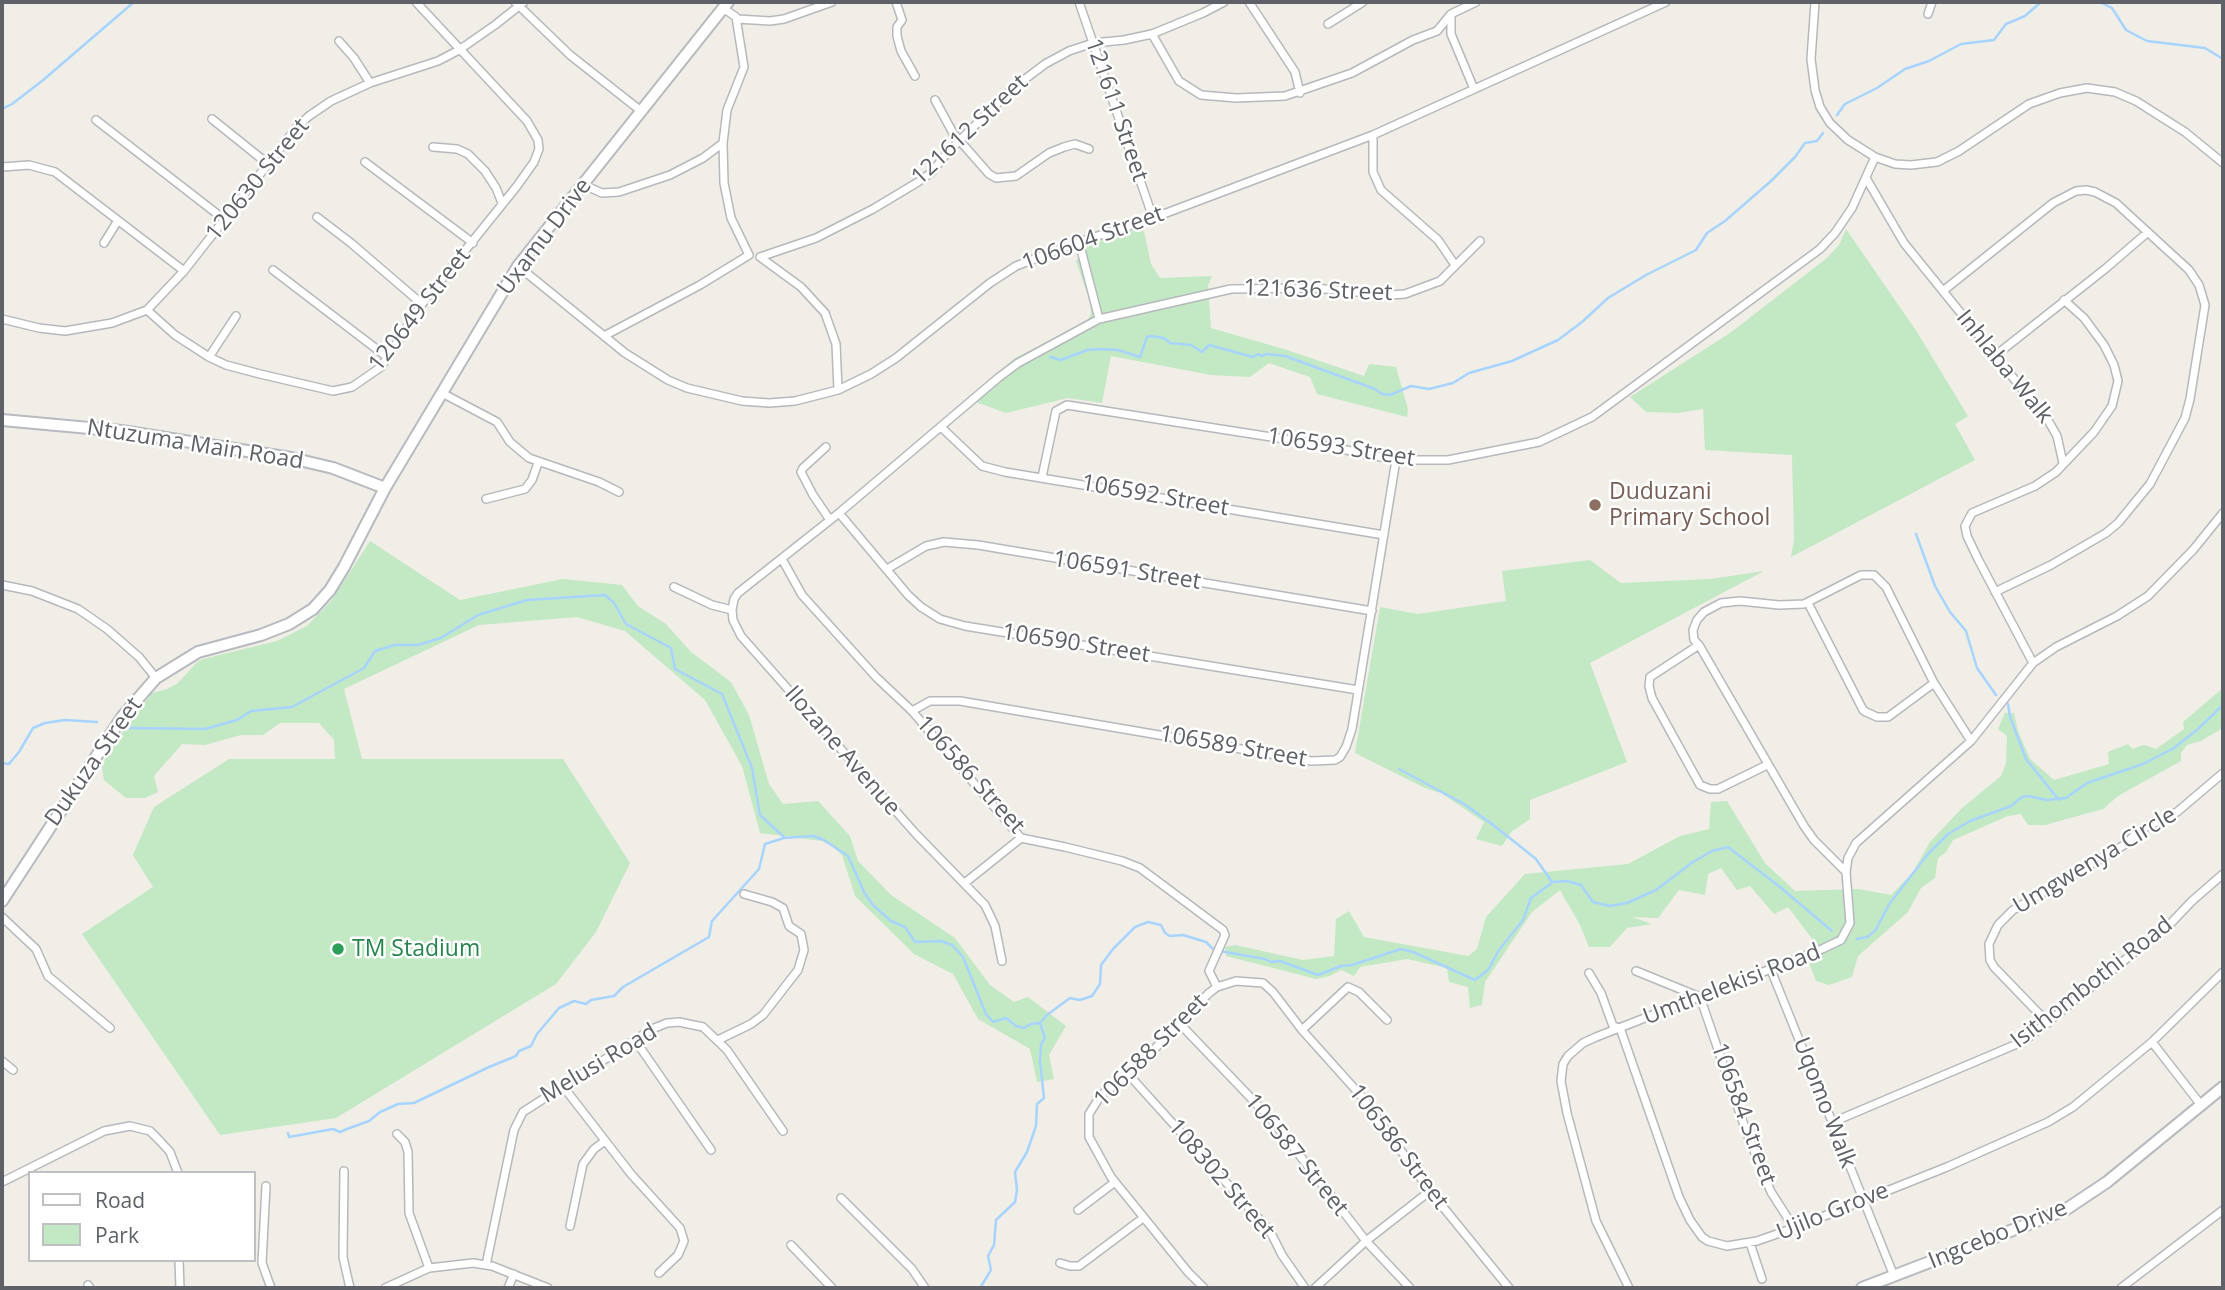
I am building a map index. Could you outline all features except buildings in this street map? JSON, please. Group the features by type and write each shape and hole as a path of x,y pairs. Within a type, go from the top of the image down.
{"main road":[{"name":"Uxamu Drive","path":"384,488 518,266 725,5"},
{"name":"Ntuzuma Main Road","path":"2,420 122,432 292,457 333,468 384,488"},
{"name":"Dukuza Street","path":"2,899 122,717 156,678 198,652 261,635 289,624 313,609 330,590 344,567 384,488"},
{"name":"Ingcebo Drive","path":"1862,1288 2065,1210 2107,1182 2223,1087"}],"street":[{"path":"416,2 459,50"},
{"path":"737,19 784,19 832,2"},
{"path":"895,2 902,20 896,30 899,43 915,76"},
{"name":"121611 Street","path":"1079,2 1153,218"},
{"name":"121612 Street","path":"760,257 816,237 873,209 932,172 960,140 1027,76 1069,51 1093,43 1152,34 1224,2"},
{"path":"1249,2 1295,72 1300,93"},
{"path":"1328,24 1363,2"},
{"path":"1152,34 1179,81 1201,95 1285,96 1352,73 1403,45 1437,31 1451,15 1476,2"},
{"name":"106604 Street","path":"518,266 625,353 668,380 713,395 769,403 795,401 838,390 871,374 1005,272 1038,256 1153,218 1373,135 1666,2"},
{"path":"1815,2 1811,59 1820,107 1830,123 1848,140 1875,157 1895,164 1937,162 1959,152 2029,104 2060,93 2087,88 2115,92 2136,102 2185,132 2223,163"},
{"path":"1928,14 1932,2"},
{"path":"519,4 570,55 641,111"},
{"name":"120630 Street","path":"2,318 28,326 65,331 112,323 147,310 184,271 297,127 309,116 331,101 370,83 438,61 459,50 519,4"},
{"path":"725,5 737,19 744,67 727,110 723,143 725,198 731,218 749,256"},
{"path":"1451,15 1451,34 1474,89"},
{"path":"1437,31 1451,34"},
{"path":"339,41 370,83"},
{"name":"120649 Street","path":"147,310 175,335 209,357 260,374 333,391 352,387 381,367 422,304 473,243 534,162 539,149 538,140 527,121 459,50"},
{"path":"935,100 945,122 989,174 996,178 1016,176 1049,153 1064,147 1075,144 1089,149"},
{"path":"212,119 268,164"},
{"path":"96,120 225,220"},
{"path":"1373,135 1373,172 1381,190 1438,240 1455,265"},
{"path":"584,185 602,193 619,192 670,175 703,158 723,143"},
{"path":"433,147 457,149 468,154 485,171 502,203"},
{"name":"106593 Street","path":"1042,477 1056,411 1067,405 1316,444 1396,460 1448,460 1539,442 1592,417 1821,248 1842,224 1875,157"},
{"path":"365,162 473,243"},
{"path":"2,167 30,165 55,173 184,271"},
{"name":"Inhlaba Walk","path":"1866,178 1904,243 2052,426 2063,463"},
{"name":"Inhlaba Walk","path":"1943,290 2053,203 2076,191 2095,192 2116,203 2189,270 2199,285 2205,305 2190,399 2183,424 2150,484 2118,523 2101,537 1995,592"},
{"path":"317,218 351,243 422,304"},
{"path":"104,243 117,222"},
{"path":"1996,355 2148,232"},
{"name":"121636 Street","path":"1099,319 1231,289 1314,288 1405,294 1440,281 1480,241"},
{"path":"674,587 722,609 732,610 738,593 839,513 1018,363 1099,319 1079,242"},
{"path":"604,336 749,256 760,257 801,287 825,313 836,344 838,390"},
{"path":"273,270 387,357"},
{"path":"2033,663 1967,536 1965,526 1967,518 1982,507 2035,486 2056,472 2079,450 2112,406 2118,381 2114,365 2104,345 2079,313 2064,300"},
{"path":"209,357 236,316"},
{"path":"442,393 497,422 519,452 538,463 599,482 619,492"},
{"name":"106592 Street","path":"941,427 982,466 1384,535"},
{"path":"826,447 801,472 830,520"},
{"name":"106589 Street","path":"912,711 930,701 953,700 1326,762 1340,757 1352,729 1396,460"},
{"path":"486,499 525,489 532,480 538,463"},
{"name":"106590 Street","path":"839,513 921,607 940,619 965,626 1358,690"},
{"name":"Umthelekisi Road","path":"1629,1288 1596,1220 1567,1113 1561,1081 1563,1064 1583,1043 1833,945 1845,935 1850,922 1846,872 1848,858 1856,843 1971,741 2033,663 2056,647 2117,616 2148,596 2193,550 2223,513"},
{"name":"106591 Street","path":"887,569 926,546 944,542 1372,611"},
{"name":"106586 Street","path":"782,559 802,596 876,677 912,711 1021,838 1140,868 1223,930 1225,935 1209,971 1217,987 1236,981 1263,984 1273,992 1301,1030 1363,1098 1430,1191 1509,1288"},
{"path":"1846,872 1809,833 1693,635 1697,620 1704,612 1721,603 1740,601 1779,605 1808,603 1861,575 1877,577 1886,587 1934,683 1971,741"},
{"path":"2,586 32,591 78,609 107,629 139,657 156,678"},
{"path":"1808,603 1866,712 1877,717 1888,717 1934,683"},
{"name":"Ilozane Avenue","path":"732,610 733,620 741,636 908,825 985,905 991,917 1002,961"},
{"path":"1699,645 1653,674 1648,683 1653,698 1700,785 1718,789 1767,765"},
{"name":"Umgwenya Circle","path":"2048,1023 1990,960 1989,944 1998,925 2013,910 2124,845 2140,830 2177,812 2223,773"},
{"path":"965,882 1021,838"},
{"name":"Isithombothi Road","path":"1833,1122 2024,1041 2172,922 2223,874"},
{"path":"718,1040 763,1016 797,970 804,950 801,934 789,926 783,908 744,894"},
{"path":"2,918 36,949 48,976 110,1028"},
{"name":"Uqomo Walk","path":"1771,970 1894,1276"},
{"path":"1636,971 1700,997"},
{"name":"Ujilo Grove","path":"1589,973 1601,993 1614,1026 1620,1028 1679,1197 1702,1237 1718,1245 1750,1243 1794,1228 2048,1122 2073,1107 2152,1042 2223,972"},
{"name":"106588 Street","path":"1204,1288 1115,1182 1090,1137 1089,1114 1101,1095 1129,1075 1217,987"},
{"path":"1301,1030 1348,987 1359,992 1387,1020"},
{"name":"106584 Street","path":"1700,997 1746,1131 1771,1192 1794,1228"},
{"name":"Melusi Road","path":"486,1265 514,1130 523,1112 659,1026 679,1022 703,1027 718,1040 783,1130"},
{"name":"106587 Street","path":"1180,1024 1273,1121 1366,1241 1410,1288"},
{"path":"635,1040 711,1150"},
{"path":"2152,1042 2201,1105"},
{"path":"2,1061 13,1070"},
{"name":"108302 Street","path":"1129,1075 1270,1231 1282,1255 1305,1288"},
{"path":"562,1085 605,1141 676,1222 683,1234 684,1241 678,1255 659,1273"},
{"path":"2,1182 104,1131 130,1126 150,1131 170,1152 177,1171"},
{"path":"397,1133 405,1142 408,1152 409,1213 429,1268"},
{"path":"570,1226 583,1164 594,1149 605,1141"},
{"path":"344,1171 344,1257 349,1288"},
{"path":"1078,1210 1115,1182"},
{"path":"266,1186 262,1263 271,1288"},
{"path":"1315,1288 1366,1241 1430,1191"},
{"path":"841,1198 912,1269 925,1288"},
{"path":"2121,1288 2223,1210"},
{"path":"1059,1263 1079,1266 1143,1218"},
{"path":"1750,1243 1762,1279"},
{"path":"791,1245 825,1285 832,1288"},
{"path":"179,1262 180,1288"},
{"path":"385,1288 429,1268 460,1264 486,1265 548,1288"},
{"path":"508,1288 514,1274"}],"green space":[{"path":"1143,227 1151,264 1160,278 1212,276 1208,286 1211,328 1364,376 1369,364 1396,367 1408,409 1407,417 1317,394 1310,377 1269,363 1250,377 1211,375 1111,356 1102,403 1068,398 1006,413 969,397 1015,358 1087,321 1091,314 1090,302 1076,261 1087,244"},
{"path":"1846,229 1917,332 1968,416 1955,424 1975,460 1791,557 1794,540 1792,455 1705,450 1703,409 1678,413 1646,412 1630,397 1730,333 1827,258 1839,245"},
{"name":"TM Stadium","path":"370,541 460,600 563,579 622,585 638,606 666,624 691,652 731,682 749,715 769,784 783,804 818,801 850,836 858,861 891,895 955,938 990,985 1014,1002 1028,997 1066,1026 1049,1055 1054,1079 1037,1082 1030,1049 978,1019 953,974 914,954 855,896 842,855 832,846 822,841 760,833 742,766 705,700 625,631 577,617 479,625 344,689 362,759 563,759 630,863 596,932 556,984 336,1118 220,1135 82,934 153,887 133,855 154,807 229,759 335,759 334,740 319,723 280,723 263,735 241,735 205,745 182,744 154,776 158,792 145,798 126,798 104,780 102,767 110,748 152,693 178,683 197,662 277,641 307,626 331,601"},
{"path":"1590,560 1621,583 1710,579 1764,571 1590,663 1627,762 1530,800 1530,819 1511,832 1502,846 1476,839 1484,822 1441,793 1425,788 1355,753 1380,607 1418,614 1506,601 1502,571"},
{"path":"2223,688 2223,728 2201,741 2187,745 2181,753 2181,761 2118,796 2103,809 2045,825 2028,825 2021,814 2008,816 1953,840 1946,852 1938,858 1935,878 1921,888 1908,912 1858,956 1852,977 1829,985 1816,981 1809,963 1813,940 1788,907 1774,914 1750,886 1737,890 1721,868 1708,874 1705,895 1679,890 1658,918 1632,917 1652,924 1627,928 1610,947 1589,947 1560,890 1532,912 1485,982 1482,1005 1470,1008 1468,987 1449,982 1447,968 1407,959 1360,967 1354,976 1341,970 1316,979 1226,956 1225,947 1235,945 1303,960 1334,956 1336,919 1349,911 1364,937 1468,956 1477,949 1486,917 1525,874 1628,864 1680,836 1709,829 1711,802 1727,801 1765,863 1795,891 1858,889 1891,895 1913,872 1930,842 1961,809 2001,776 2006,763 2007,736 1998,729 2005,713 2014,713 2018,731 2030,759 2054,780 2109,764 2108,752 2128,744 2132,749 2144,745 2156,749 2184,729 2183,722"}],"waterway":[{"path":"2,109 42,81 134,2"},
{"path":"1837,115 1845,104 1877,88 1905,69 1929,61 1961,44 1994,40 2006,24 2025,16 2041,2"},
{"path":"2100,2 2112,8 2126,30 2147,41 2205,48 2223,59"},
{"path":"1050,357 1061,360 1087,350 1102,349 1118,350 1140,357 1147,337 1151,336 1164,338 1170,343 1191,345 1202,352 1209,345 1253,357 1258,354 1285,356 1375,389 1382,394 1390,395 1411,386 1429,389 1453,383 1469,373 1512,361 1558,340 1608,298 1696,250 1707,233 1771,181 1805,143 1817,141 1823,133"},
{"path":"1916,534 1935,586 1950,612 1966,631 1977,668 1996,695"},
{"path":"130,728 205,729 237,720 251,711 292,707 364,668 375,651 395,645 418,645 441,638 478,615 527,600 605,595 614,603 626,624 671,648 675,669 722,694 752,768 760,815 784,837"},
{"path":"2008,704 2010,717 2026,759 2059,800"},
{"path":"1857,939 1867,937 1875,931 1890,903 1928,854 1948,834 1970,821 2011,806 2022,797 2046,800 2066,798 2087,783 2143,764 2174,748 2223,705"},
{"path":"2,763 9,764 33,728 65,720 97,722"},
{"path":"1399,769 1464,804 1492,824 1536,859 1552,882"},
{"path":"288,1133 289,1137 333,1129 340,1132 369,1121 380,1112 398,1104 414,1103 516,1056 519,1051 531,1046 537,1034 559,1008 574,1001 586,1004 591,1000 614,996 623,987 709,937 712,921 759,869 765,844 784,838 813,836 848,856 865,894 873,905 891,921 905,927 915,942 941,941 952,945 963,957 986,1014 993,1022 1006,1018 1016,1026 1024,1028 1040,1023 1070,998 1080,1000 1092,996 1100,984 1101,965 1113,949 1135,927 1148,922 1161,925 1170,936 1183,935 1206,942 1214,950 1271,962 1280,961 1318,975 1401,949 1475,980 1488,970 1499,950 1523,920 1531,898 1553,882 1567,881 1581,885 1593,902 1610,906 1627,903 1656,890 1712,851 1728,847 1832,931"},
{"path":"980,1288 991,1270 988,1256 994,1245 996,1220 1015,1202 1015,1172 1027,1152 1036,1126 1037,1104 1044,1098 1040,1061 1041,1044 1045,1038 1040,1023"}],"place":[{"name":"Duduzani Primary School","path":"1595,505"},
{"name":"TM Stadium","path":"338,949"}]}
